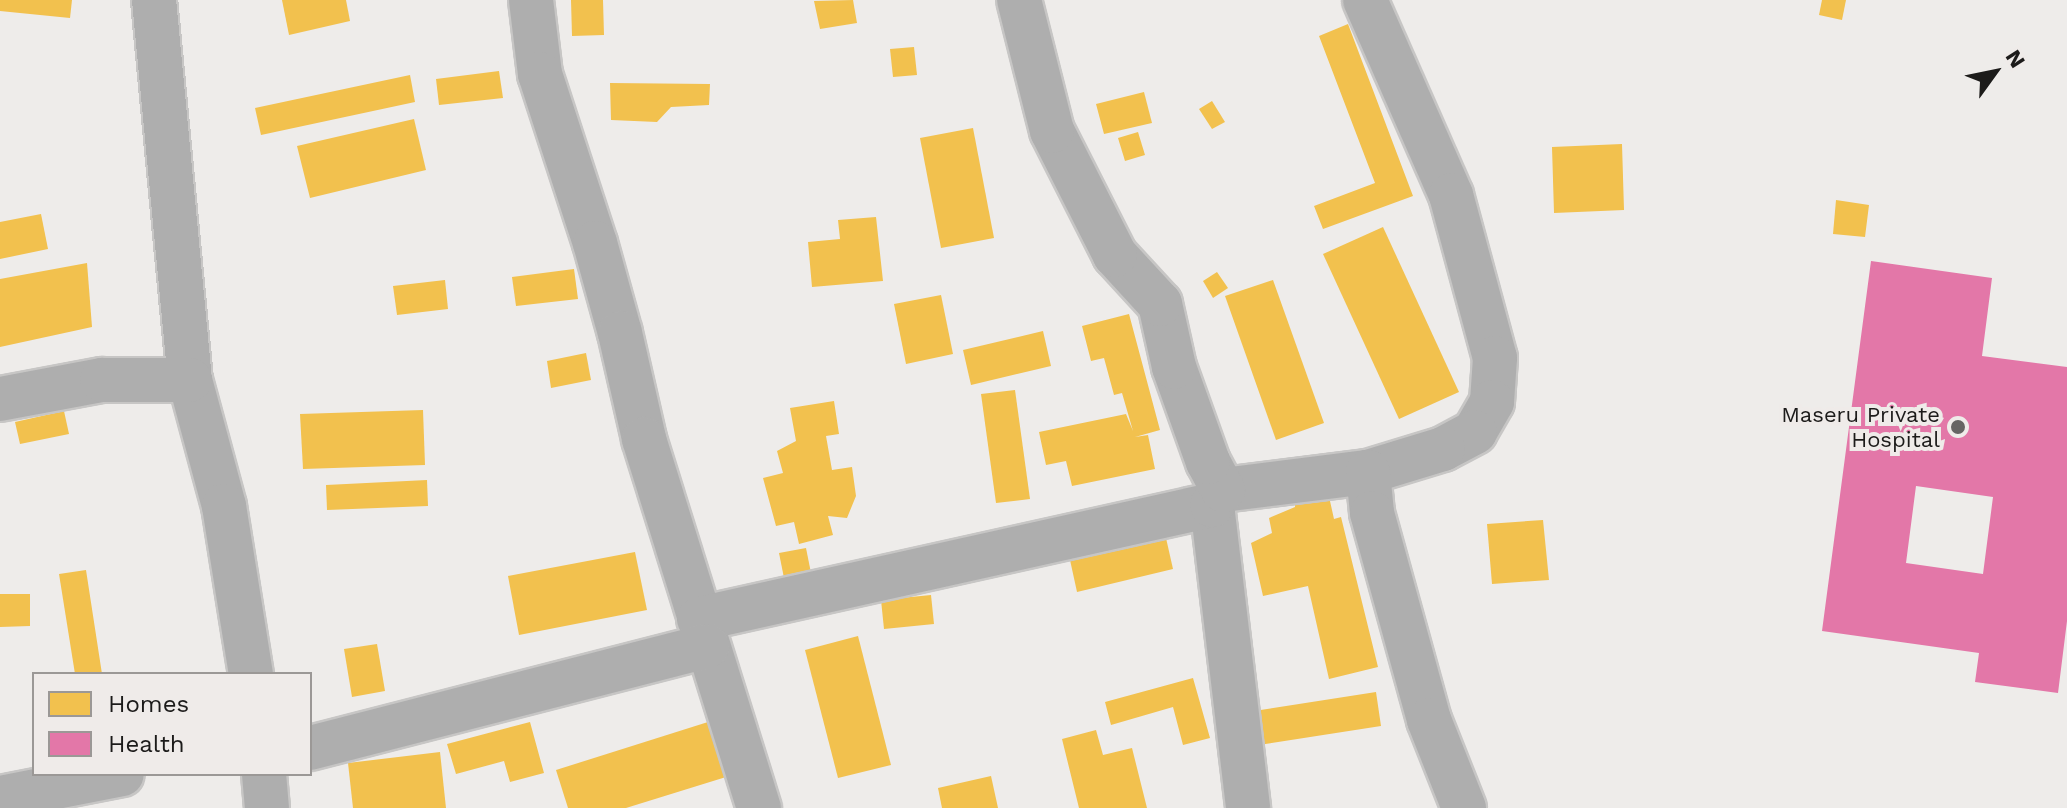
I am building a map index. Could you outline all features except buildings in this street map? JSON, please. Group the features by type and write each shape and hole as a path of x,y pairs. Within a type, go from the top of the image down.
{"street":[{"path":"154,0 190,380 224,506 251,672"},
{"path":"531,0 540,74 595,243 620,333 644,439 759,808"},
{"path":"1019,0 1052,131 1115,255 1160,304 1174,367 1208,462 1218,498 1248,808"},
{"path":"312,747 703,632 1218,498 1368,472 1443,449 1475,432 1492,402 1495,358 1451,195 1365,0"},
{"path":"0,399 102,380 190,380"},
{"path":"1368,472 1372,513 1429,720 1464,808"},
{"path":"0,798 112,776"},
{"path":"264,776 267,808"}],"place":[{"name":"Maseru Private Hospital","path":"1958,427"}]}
